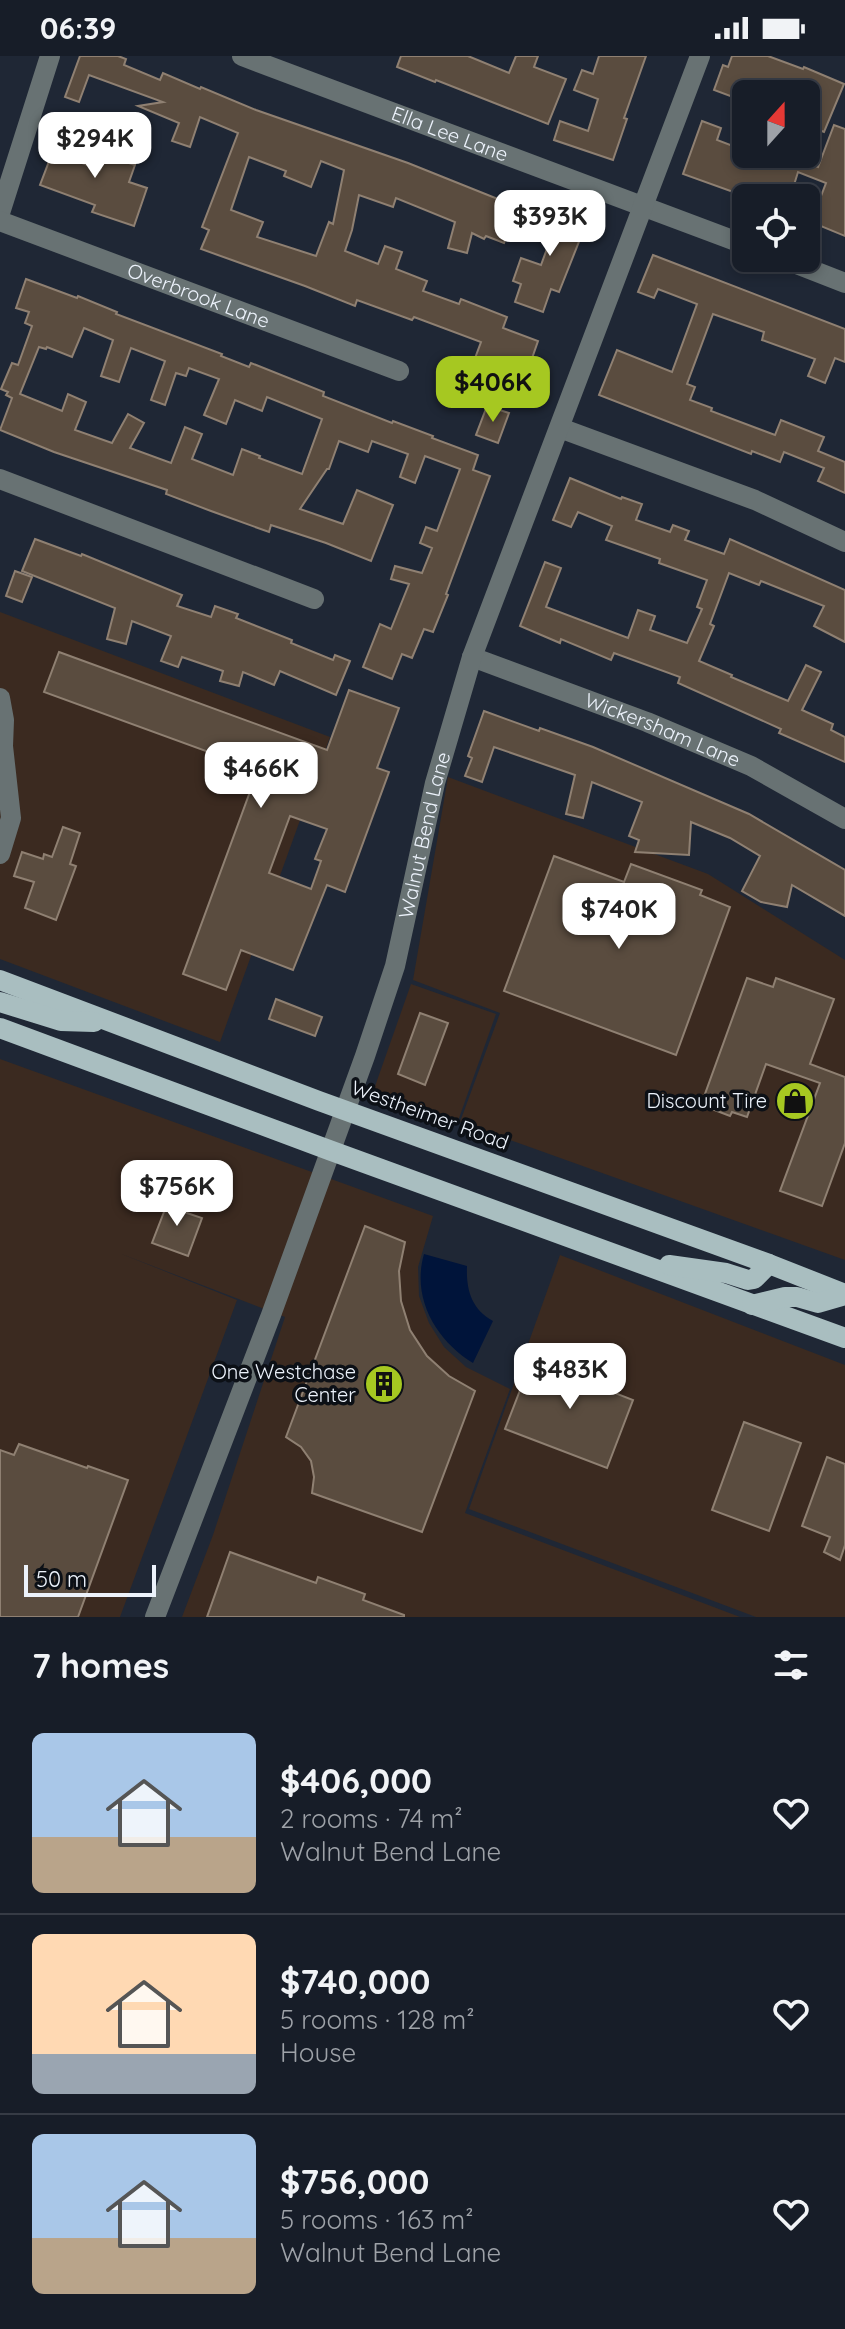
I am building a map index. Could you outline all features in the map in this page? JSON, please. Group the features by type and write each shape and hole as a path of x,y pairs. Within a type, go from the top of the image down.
{"main road":[{"name":"Westheimer Road","path":"0,980 344,1110 769,1264 845,1295"},
{"path":"0,1002 61,1021 114,1023"},
{"path":"0,1028 845,1338"},
{"path":"629,1260 726,1273 748,1280 754,1279 769,1264"},
{"path":"751,1305 785,1297 818,1303 845,1295"}],"street":[{"path":"0,213 50,56"},
{"name":"Ella Lee Lane","path":"242,56 732,240"},
{"name":"Walnut Bend Lane","path":"155,1617 271,1315 395,966 435,783 472,657 700,56"},
{"name":"Overbrook Lane","path":"0,221 399,371"},
{"path":"817,272 845,283"},
{"path":"560,428 755,500 845,542"},
{"path":"0,479 314,599"},
{"name":"Wickersham Lane","path":"472,657 647,722 751,766 845,819"},
{"path":"0,698 4,720 1,749 11,818 1,845"}],"shaded area":[{"path":"0,612 330,737 220,1042 0,959"},
{"path":"448,777 708,874 845,960 845,1260 460,1122 500,1013 413,980"},
{"path":"411,984 496,1014 458,1121 373,1092"},
{"path":"0,1059 433,1216 418,1267 419,1296 429,1323 444,1347 466,1367 510,1389 465,1513 740,1617 182,1617 213,1535 285,1317 119,1253 237,1300 120,1617 0,1617"},
{"path":"560,1255 845,1365 845,1617 756,1617 469,1509"}],"water":[{"path":"424,1254 467,1266 471,1298 480,1311 493,1321 473,1363 448,1343 430,1317 421,1287"}],"building":[{"path":"80,56 118,56 126,59 124,65 160,80 163,73 518,207 504,243 472,233 467,253 448,248 455,222 396,198 393,207 359,195 345,251 378,264 385,246 402,252 396,269 427,281 423,291 459,304 461,299 507,317 503,328 538,341 522,387 492,376 484,397 468,390 476,370 471,369 481,342 357,300 355,306 201,249 209,230 202,227 238,133 200,117 190,147 172,141 179,123 138,106 163,102 89,75 79,102 65,97","holes":["249,157 286,171 284,176 311,187 321,161 344,170 333,224 329,222 316,256 257,237 263,222 231,210"]},
{"path":"401,56 468,56 509,73 516,56 538,56 534,67 566,79 548,124 397,67"},
{"path":"599,56 646,56 613,160 554,140 560,121 588,131 598,99 574,90 582,70 593,74"},
{"path":"732,56 768,56 844,84 824,132 820,130 820,80 732,80 732,97 714,90 723,65 728,67"},
{"path":"702,121 721,128 717,140 732,146 732,168 820,168 834,125 845,129 845,236 820,226 820,199 826,183 798,172 794,184 732,184 732,192 683,174"},
{"path":"61,130 83,138 74,160 100,170 108,147 128,154 126,162 135,165 129,182 147,188 134,226 92,212 95,205 40,185"},
{"path":"542,202 588,219 559,292 551,289 543,312 515,302 521,284 513,281 521,258 541,265 555,227 535,219"},
{"path":"653,255 845,329 845,362 835,358 825,383 808,376 815,359 762,340 764,332 713,314 687,384 695,387 690,400 712,408 711,411 775,435 781,420 824,437 818,451 845,462 845,493 818,481 824,468 784,452 780,462 752,451 751,454 599,395 617,350 672,372 697,304 658,289 654,298 638,292"},
{"path":"26,279 78,296 249,367 251,363 324,392 323,396 478,455 473,470 490,476 433,632 424,629 412,658 402,654 392,679 363,667 380,624 391,629 409,584 391,579 395,566 422,573 432,548 420,543 426,527 437,531 460,469 425,456 415,483 400,477 408,454 372,441 368,452 339,441 329,469 300,509 343,524 357,490 393,505 371,561 271,525 269,532 211,511 166,494 167,490 54,452 0,430 12,398 1,389 12,363 18,365 32,326 25,323 29,312 16,308","holes":["84,328 113,340 101,376 119,382 131,348 165,361 151,400 165,405 176,373 186,376 189,368 219,379 204,415 226,424 235,400 262,411 267,397 322,419 302,474 242,449 233,475 192,459 202,434 185,427 171,463 130,448 144,423 128,414 112,443 75,430 86,402 68,394 62,411 20,394 39,347 72,357"]},
{"path":"487,406 509,413 498,443 476,435"},
{"path":"570,478 621,499 642,504 636,520 670,532 673,525 689,531 685,540 724,554 730,539 845,590 845,642 814,626 824,606 761,581 759,585 729,573 710,624 714,626 699,661 788,701 806,665 821,672 802,710 833,724 831,730 845,737 845,762 779,733 781,729 678,683 680,677 614,653 611,660 520,626 545,562 561,568 546,607 628,638 638,610 655,616 650,630 687,643 702,609 697,607 707,580 606,540 612,526 578,512 571,527 553,520"},
{"path":"35,539 82,554 182,595 177,606 211,617 215,606 238,614 236,618 292,640 291,643 333,660 335,655 350,661 336,695 280,671 274,685 243,672 239,686 220,681 223,671 182,657 178,667 161,661 171,636 132,621 126,644 107,639 115,608 22,571"},
{"path":"15,571 32,577 22,602 6,596"},
{"path":"59,652 327,750 349,690 399,708 377,768 389,772 345,892 327,885 293,970 241,950 226,990 183,974 258,770 44,692","holes":["290,816 327,829 315,859 321,861 311,889 269,873"]},
{"path":"484,711 593,747 749,814 845,870 845,916 792,885 787,907 761,902 742,891 760,856 730,838 691,822 689,855 635,852 639,840 629,836 642,802 592,782 583,818 566,814 575,775 494,747 482,782 465,776 472,758 468,756"},
{"path":"63,827 80,833 70,864 76,866 56,920 25,908 34,882 14,876 22,852 43,859 44,854 52,857"},
{"path":"554,856 624,882 631,864 702,890 700,895 730,907 676,1055 504,991"},
{"path":"747,978 773,987 776,978 834,999 810,1064 845,1077 845,1143 822,1206 780,1191 820,1083 766,1064 747,1117 732,1112 730,1116 701,1105"},
{"path":"276,999 322,1017 315,1036 269,1019"},
{"path":"420,1013 448,1023 425,1085 398,1074"},
{"path":"169,1199 189,1206 187,1213 202,1218 188,1256 152,1243"},
{"name":"One Westchase Center","path":"365,1226 405,1242 399,1271 401,1301 410,1330 427,1356 449,1376 475,1391 422,1532 312,1493 314,1477 311,1461 301,1447 286,1437"},
{"path":"559,1358 612,1378 607,1390 633,1400 607,1468 505,1429 531,1362 554,1371"},
{"path":"744,1422 801,1443 769,1531 712,1510"},
{"path":"19,1444 128,1480 78,1617 0,1617 0,1450 14,1455"},
{"path":"827,1457 845,1464 845,1545 840,1560 824,1552 830,1537 802,1526"},
{"path":"230,1552 316,1583 318,1577 365,1594 363,1600 404,1617 207,1617"}],"place":[{"name":"Discount Tire","path":"795,1101"},
{"name":"One Westchase Center","path":"384,1384"}]}
